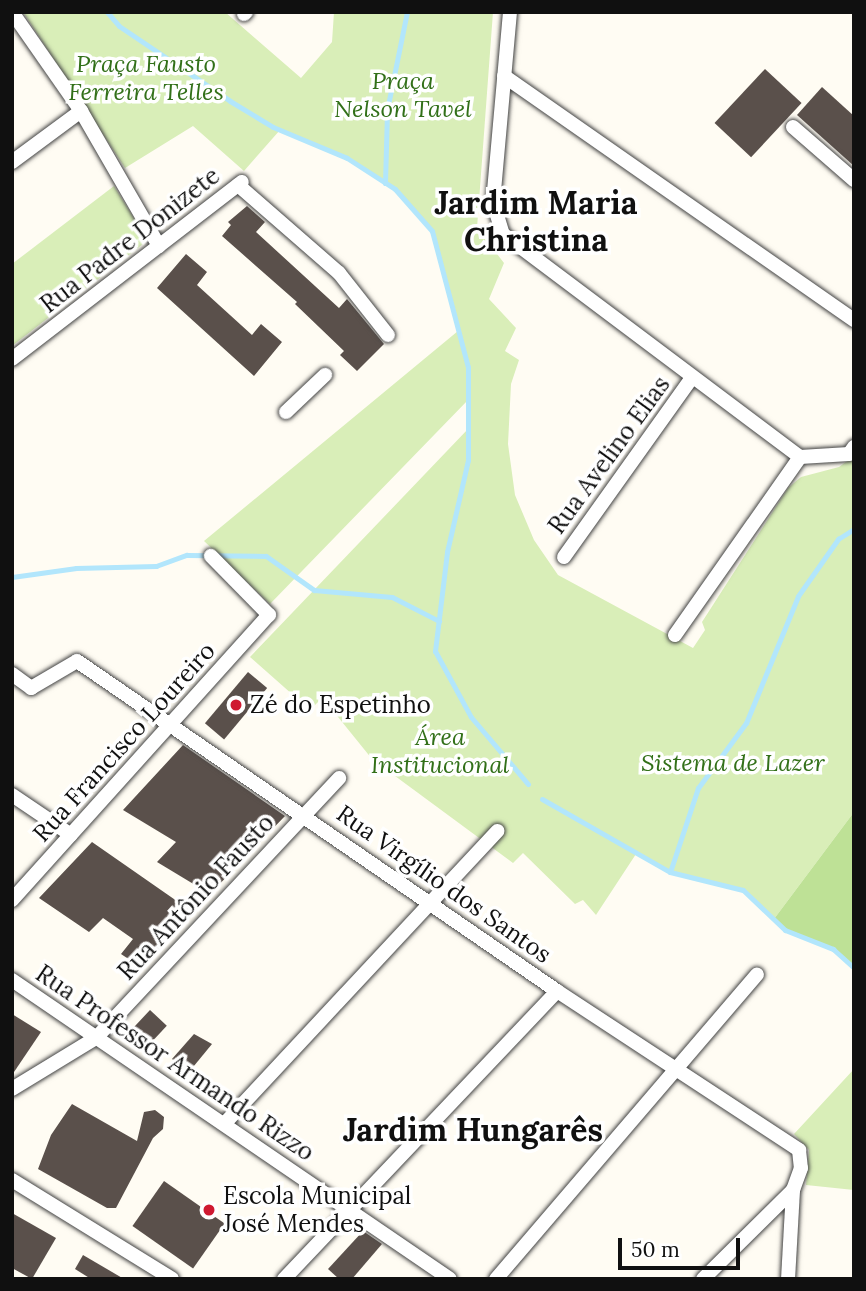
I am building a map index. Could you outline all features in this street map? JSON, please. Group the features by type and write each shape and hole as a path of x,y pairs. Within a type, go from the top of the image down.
{"street":[{"path":"12,12 81,111 159,246"},
{"path":"510,12 493,202 503,234 691,379 800,457 849,454 854,447"},
{"path":"504,76 854,320"},
{"path":"12,162 81,111"},
{"path":"793,127 854,180"},
{"name":"Rua Padre Donizete","path":"12,359 240,183 339,273 388,335"},
{"path":"286,412 325,375"},
{"name":"Rua Avelino Elias","path":"564,557 691,379"},
{"path":"675,635 800,457"},
{"name":"Rua Francisco Loureiro","path":"12,900 270,615 211,556"},
{"name":"Rua Virgílio dos Santos","path":"12,674 28,688 77,662 172,723 557,990 799,1150 801,1168 793,1190"},
{"name":"Rua Antônio Fausto","path":"12,1089 96,1038 339,778"},
{"path":"12,795 71,835"},
{"path":"226,1122 496,831"},
{"path":"496,1279 757,975"},
{"name":"Rua Professor Armando Rizzo","path":"12,981 226,1122 348,1211 450,1279"},
{"path":"284,1279 557,990"},
{"path":"12,1180 172,1279"},
{"path":"703,1279 793,1190"},
{"path":"788,1279 793,1190"}],"green space":[{"path":"23,12 225,12 301,78 332,42 334,12 493,12 477,228 504,263 489,299 516,328 505,351 519,360 511,384 508,444 515,495 534,540 558,575 693,648 705,630 702,622 788,488 801,477 839,467 854,456 854,812 774,919 743,890 670,872 636,854 596,915 583,900 575,904 523,853 513,863 372,759 334,712 319,701 310,710 250,657 468,429 468,400 270,604 204,541 458,331 432,231 395,189 347,158 280,130 244,171 193,126 125,168"},
{"path":"114,186 142,231 143,244 12,346 12,264"},
{"name":"Sistema de Lazer","path":"854,812 854,968 833,949 785,930 774,919"},
{"path":"854,1069 854,1190 806,1185 809,1150 794,1134"}],"building":[{"path":"765,69 802,103 751,157 715,123"},
{"path":"822,87 854,116 854,166 797,115"},
{"path":"247,206 265,222 256,232 339,308 347,299 384,344 357,371 340,355 344,351 295,304 297,302 222,236 231,225 228,222"},
{"path":"186,254 207,272 197,285 252,335 261,324 282,342 254,376 157,288"},
{"name":"Zé do Espetinho","path":"248,672 267,688 224,739 205,723"},
{"path":"183,745 285,816 210,894 157,862 176,842 123,810"},
{"path":"92,842 194,913 142,968 121,954 133,939 103,918 89,932 39,898"},
{"path":"150,1010 167,1026 150,1043 134,1028"},
{"path":"12,1014 41,1032 12,1075"},
{"path":"194,1034 212,1044 189,1072 172,1059"},
{"path":"72,1104 137,1141 144,1112 155,1110 164,1117 163,1129 153,1138 116,1208 107,1208 38,1169 51,1135"},
{"path":"164,1181 225,1223 193,1268 132,1226"},
{"path":"12,1213 56,1238 32,1279 12,1268"},
{"path":"363,1231 382,1244 352,1279 339,1279 328,1269"},
{"path":"83,1255 124,1279 91,1279 75,1269"}],"waterway":[{"path":"107,12 119,26 230,101 273,127 347,158 395,189 432,231 468,367 468,460 447,552 435,651 471,717 528,784"},
{"path":"385,183 387,110 407,12"},
{"path":"670,872 698,788 746,723 798,596 838,539 854,529"},
{"path":"12,577 76,568 156,566 187,555 266,556 314,590 392,597 439,621"},
{"path":"542,799 670,872 743,890 785,930 833,949 854,968"}],"place":[{"name":"Zé do Espetinho","path":"236,705"},
{"name":"Escola Municipal José Mendes","path":"209,1210"}],"district":[{"name":"Jardim Maria Christina","path":"536,222"},
{"name":"Jardim Hungarês","path":"473,1130"}],"park label":[{"name":"Praça Fausto Ferreira Telles","path":"146,78"},
{"name":"Praça Nelson Tavel","path":"403,95"},
{"name":"Área Institucional","path":"440,751"}]}
